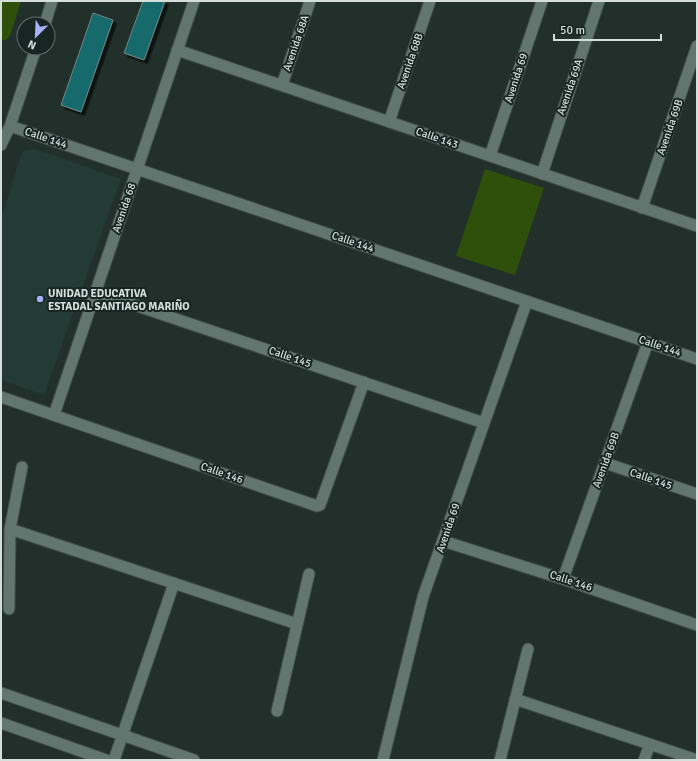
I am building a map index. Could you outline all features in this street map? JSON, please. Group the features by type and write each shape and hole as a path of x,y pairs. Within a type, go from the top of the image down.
{"street":[{"path":"47,16 52,1"},
{"name":"Avenida 68","path":"54,415 194,1"},
{"name":"Avenida 68A","path":"282,85 310,1"},
{"name":"Avenida 68B","path":"390,122 430,1"},
{"name":"Avenida 69","path":"490,156 542,1"},
{"name":"Avenida 69A","path":"542,174 599,1"},
{"name":"Avenida 69B","path":"642,208 697,46"},
{"name":"Calle 143","path":"177,50 697,226"},
{"path":"1,145 10,126 33,56"},
{"name":"Calle 144","path":"10,126 697,359"},
{"name":"Calle 145","path":"96,292 484,423"},
{"name":"Avenida 69","path":"384,760 423,597 444,541 527,301"},
{"name":"Avenida 69B","path":"563,579 648,342"},
{"name":"Calle 146","path":"1,397 317,506 320,505 364,382"},
{"name":"Calle 145","path":"605,463 697,494"},
{"path":"9,610 10,529 22,467"},
{"path":"10,529 297,624"},
{"name":"Calle 146","path":"444,541 563,579 697,625"},
{"path":"277,711 309,574"},
{"path":"114,760 174,583"},
{"path":"500,760 528,649"},
{"path":"1,693 121,736 194,760"},
{"path":"515,699 697,760"},
{"path":"1,724 106,760"},
{"path":"644,760 650,744"}],"shaded area":[{"name":"UNIDAD EDUCATIVA ESTADAL SANTIAGO MARIÑO","path":"35,149 121,179 44,395 1,380 1,218 22,152"}],"green space":[{"path":"1,1 21,1 10,36 6,40 2,40"},
{"path":"485,169 544,188 515,275 456,256"}],"building":[{"path":"143,1 165,1 144,60 124,53"},
{"path":"93,13 113,20 81,112 61,105"}],"place":[{"name":"UNIDAD EDUCATIVA ESTADAL SANTIAGO MARIÑO","path":"40,299"}]}
